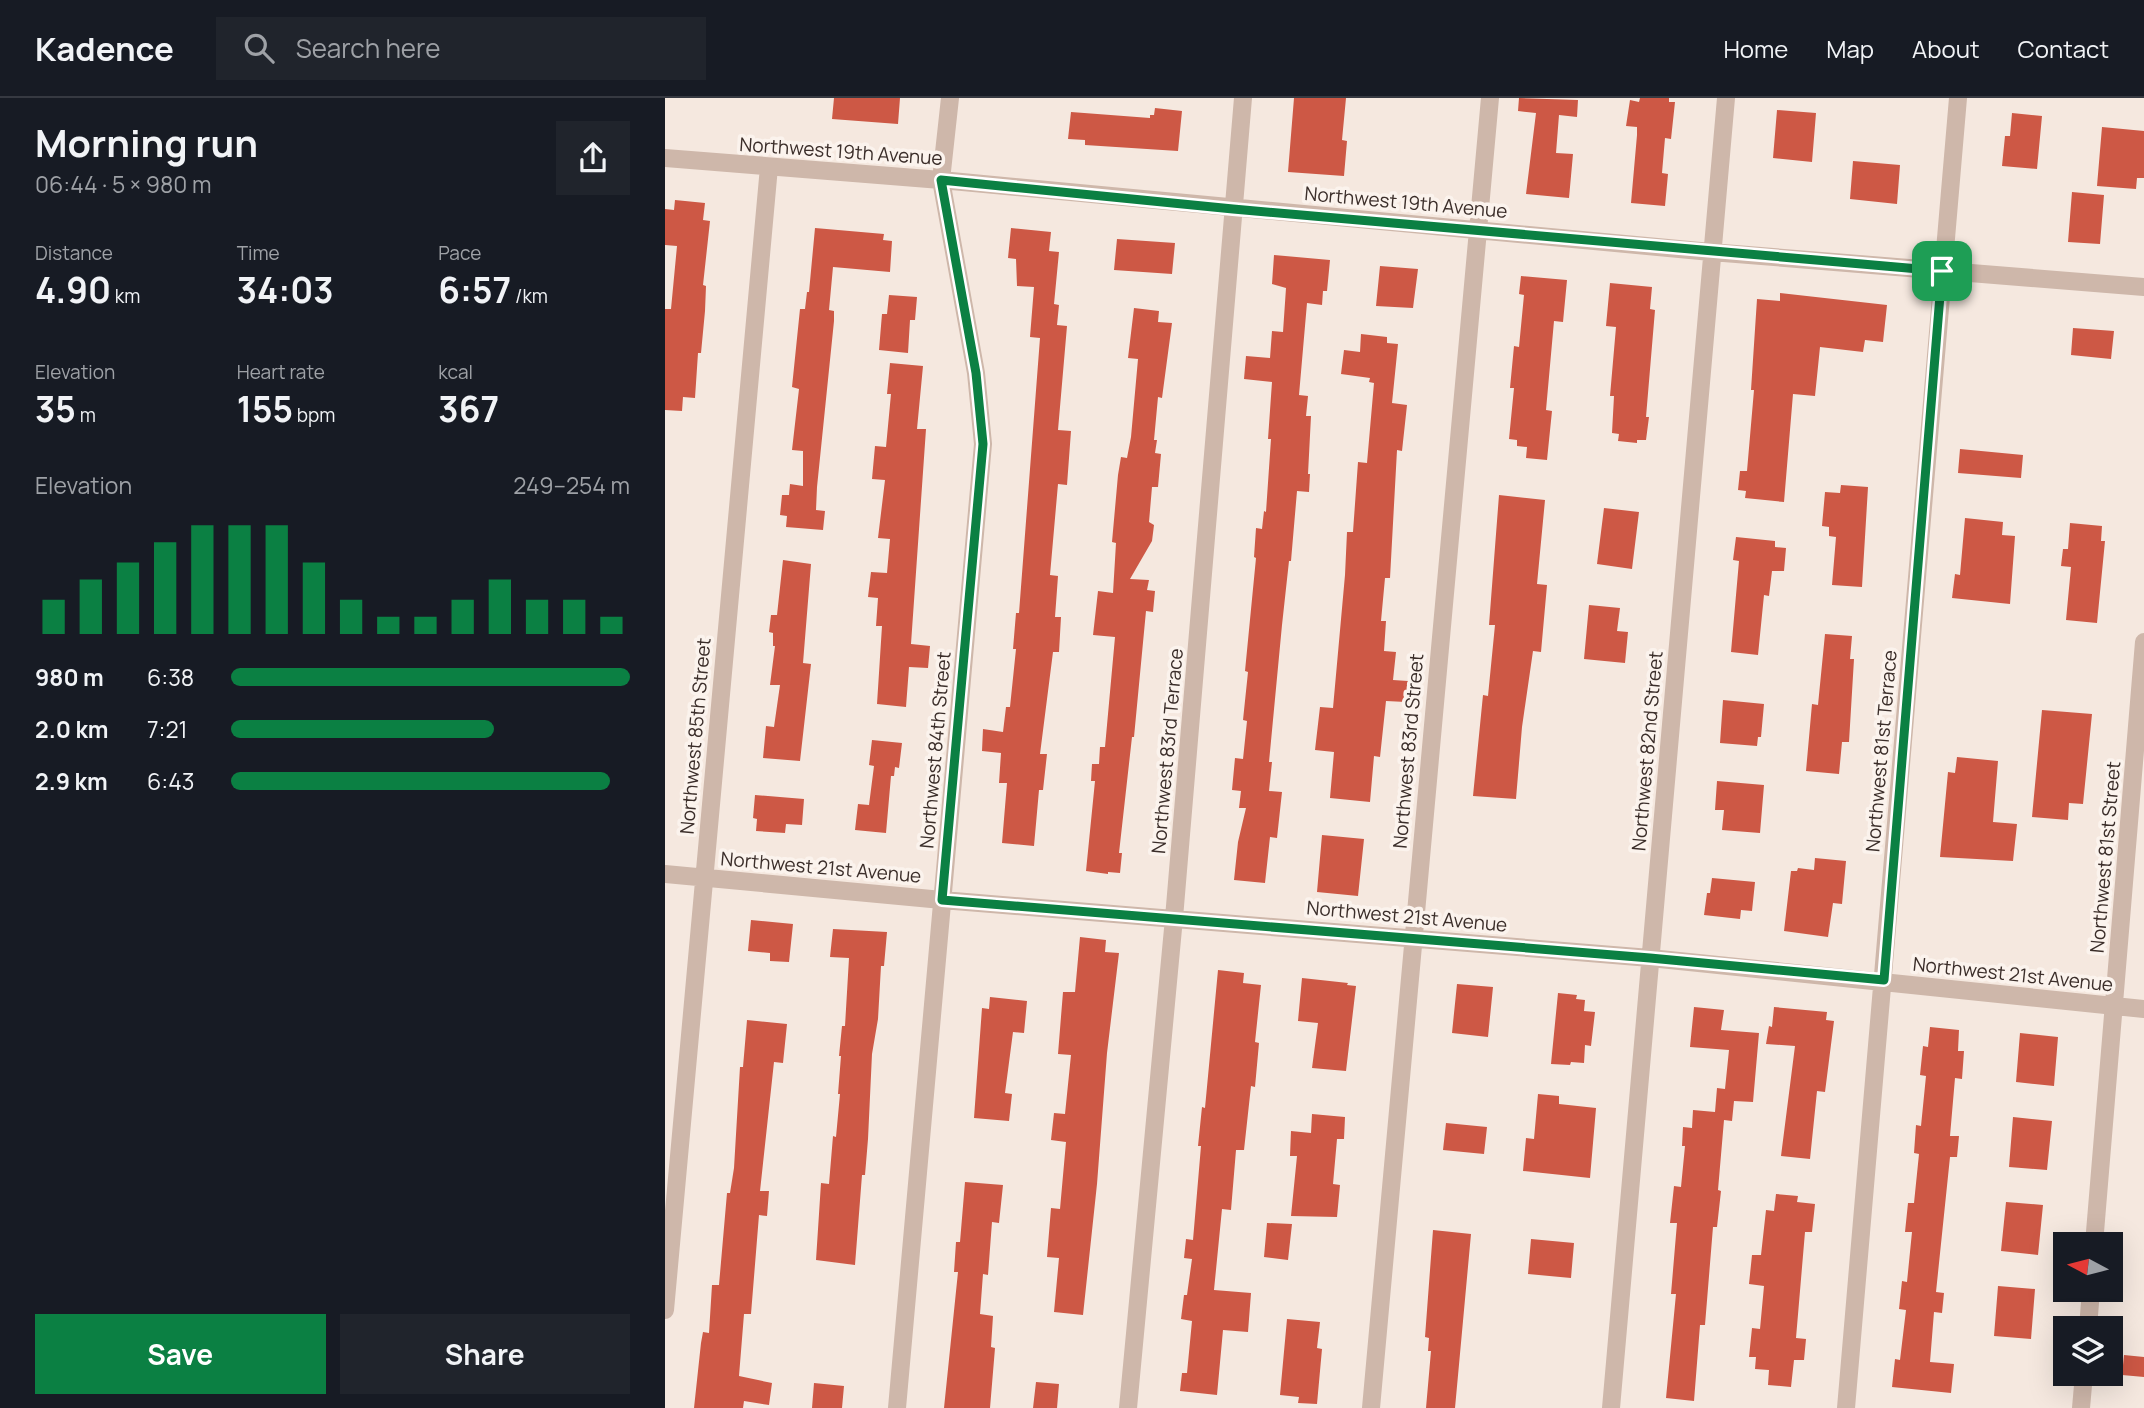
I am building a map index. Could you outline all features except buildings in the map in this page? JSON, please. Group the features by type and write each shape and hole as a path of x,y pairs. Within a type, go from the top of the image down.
{"street":[{"name":"Northwest 84th Street","path":"897,1408 983,444 976,373 941,180 950,98"},
{"name":"Northwest 83rd Terrace","path":"1128,1408 1174,918 1243,98"},
{"name":"Northwest 83rd Street","path":"1371,1408 1490,98"},
{"name":"Northwest 82nd Street","path":"1611,1408 1726,98"},
{"name":"Northwest 81st Terrace","path":"1846,1408 1958,98"},
{"name":"Northwest 19th Avenue","path":"665,158 941,180 1711,252 2144,287"},
{"name":"Northwest 85th Street","path":"665,1310 769,167"},
{"name":"Northwest 81st Street","path":"2095,1232 2144,642"},
{"name":"Northwest 21st Avenue","path":"665,874 942,900 1650,958 1884,980 2144,1009"},
{"path":"2081,1408 2083,1386"}],"route":[{"path":"941,180 1233,209 1942,271 1884,980 1650,958 942,900 983,444 976,373 941,180"}]}
